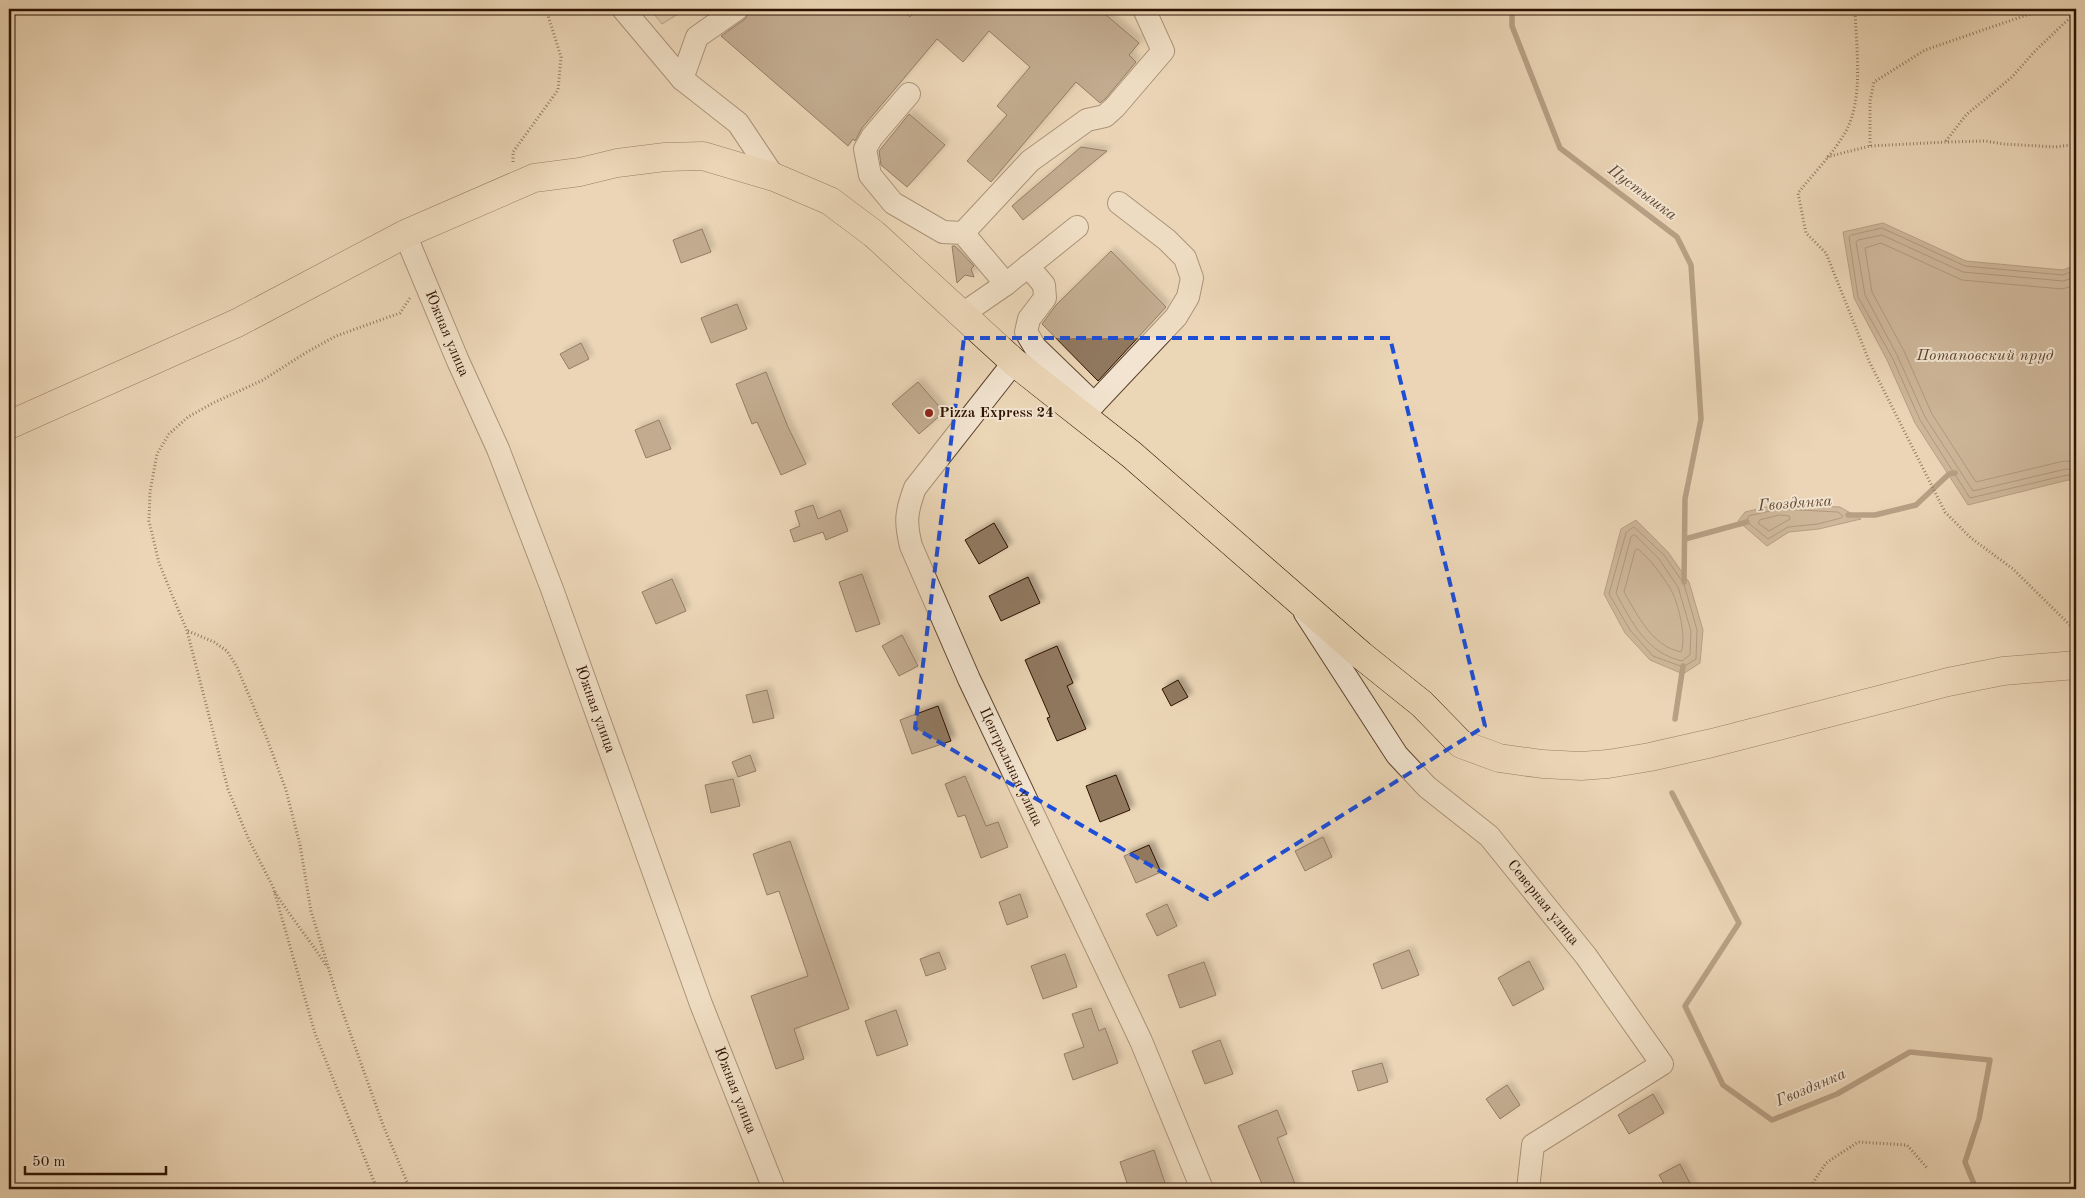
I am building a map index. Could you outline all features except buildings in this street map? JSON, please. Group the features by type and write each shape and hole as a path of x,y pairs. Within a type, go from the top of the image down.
{"main road":[{"path":"9,425 237,323 405,234 534,178 580,172 617,163 665,157 703,156 774,177 830,201 874,234 1014,362 1087,409 1132,455 1361,655 1422,704 1461,744 1499,758 1542,764 1581,766 1650,757 1994,673 2046,666 2076,665"}],"street":[{"path":"624,9 682,79 738,123 774,177"},
{"path":"682,79 697,37 737,9"},
{"path":"963,233 1030,161 1087,120 1105,116 1164,52 1144,9"},
{"path":"909,94 872,137 865,149 870,175 893,203 943,232 963,233 1006,284"},
{"path":"1028,266 1044,285 1045,298 1029,319 1026,332 1035,347 1087,409 1176,317 1188,296 1192,278 1185,258 1167,240 1119,203"},
{"path":"961,315 1006,284 1078,227"},
{"name":"Южная улица","path":"405,234 458,361 498,449 555,598 701,1004 774,1189"},
{"name":"Центральная улица","path":"1014,362 915,488 907,508 906,526 911,546 969,679 1141,1040 1202,1189"},
{"name":"Северная улица","path":"1293,596 1397,755 1427,787 1489,836 1586,956 1662,1064 1533,1145 1528,1189"}],"path":[{"path":"534,178 514,171 513,152 558,90 561,56 546,9"},
{"path":"1854,9 1857,68 1856,103 1846,131 1798,193 1806,233 1826,253 1870,361 1945,512 1971,538 2013,569 2076,631"},
{"path":"1870,146 1870,101 1874,82 1925,50 2044,9"},
{"path":"1946,142 1966,114 2012,78 2036,51 2076,12"},
{"path":"1827,157 1870,146 1946,142 1985,141 2004,144 2056,146 2076,144"},
{"path":"329,972 314,946 294,922 272,887 248,838 228,789 187,631 159,563 149,521 150,492 157,454 169,434 188,417 263,380 336,336 374,324 400,313 411,297"},
{"path":"187,631 214,642 227,651 237,666 244,683 286,790 300,845 311,911 329,972 383,1125 410,1189"},
{"path":"272,887 316,1033 377,1189"},
{"path":"1809,1189 1826,1163 1858,1142 1907,1145 1928,1168"}],"highlighted area":[{"path":"964,338 1390,338 1485,726 1208,899 915,728"}],"shaded area":[{"path":"650,9 686,9 662,24"}],"water":[{"name":"Потаповский пруд","path":"1883,223 1966,261 2063,270 2076,265 2076,482 2068,480 1968,505 1915,423 1887,360 1854,298 1843,232"},
{"path":"1779,504 1840,507 1861,519 1819,529 1789,532 1767,546 1738,521 1745,512"},
{"path":"1636,520 1668,552 1689,582 1703,630 1700,663 1683,674 1650,660 1625,633 1604,594 1621,529"}],"waterway":[{"name":"Пустышка","path":"1512,9 1512,26 1560,148 1677,237 1691,265 1701,419 1685,499 1684,582"},
{"name":"Гвоздянка","path":"1848,515 1875,515 1916,505 1949,474 1955,473"},
{"name":"Гвоздянка","path":"1685,539 1747,522"},
{"name":"Гвоздянка","path":"1675,719 1683,666"},
{"name":"Гвоздянка","path":"1672,793 1739,923 1685,1006 1723,1085 1772,1120 1837,1094 1910,1052 1990,1060 1979,1119 1965,1162 1976,1189"},
{"name":"Гвоздянка","path":"1863,1189 1868,1186 1875,1189"}],"place":[{"name":"Pizza Express 24","path":"929,413"}]}
